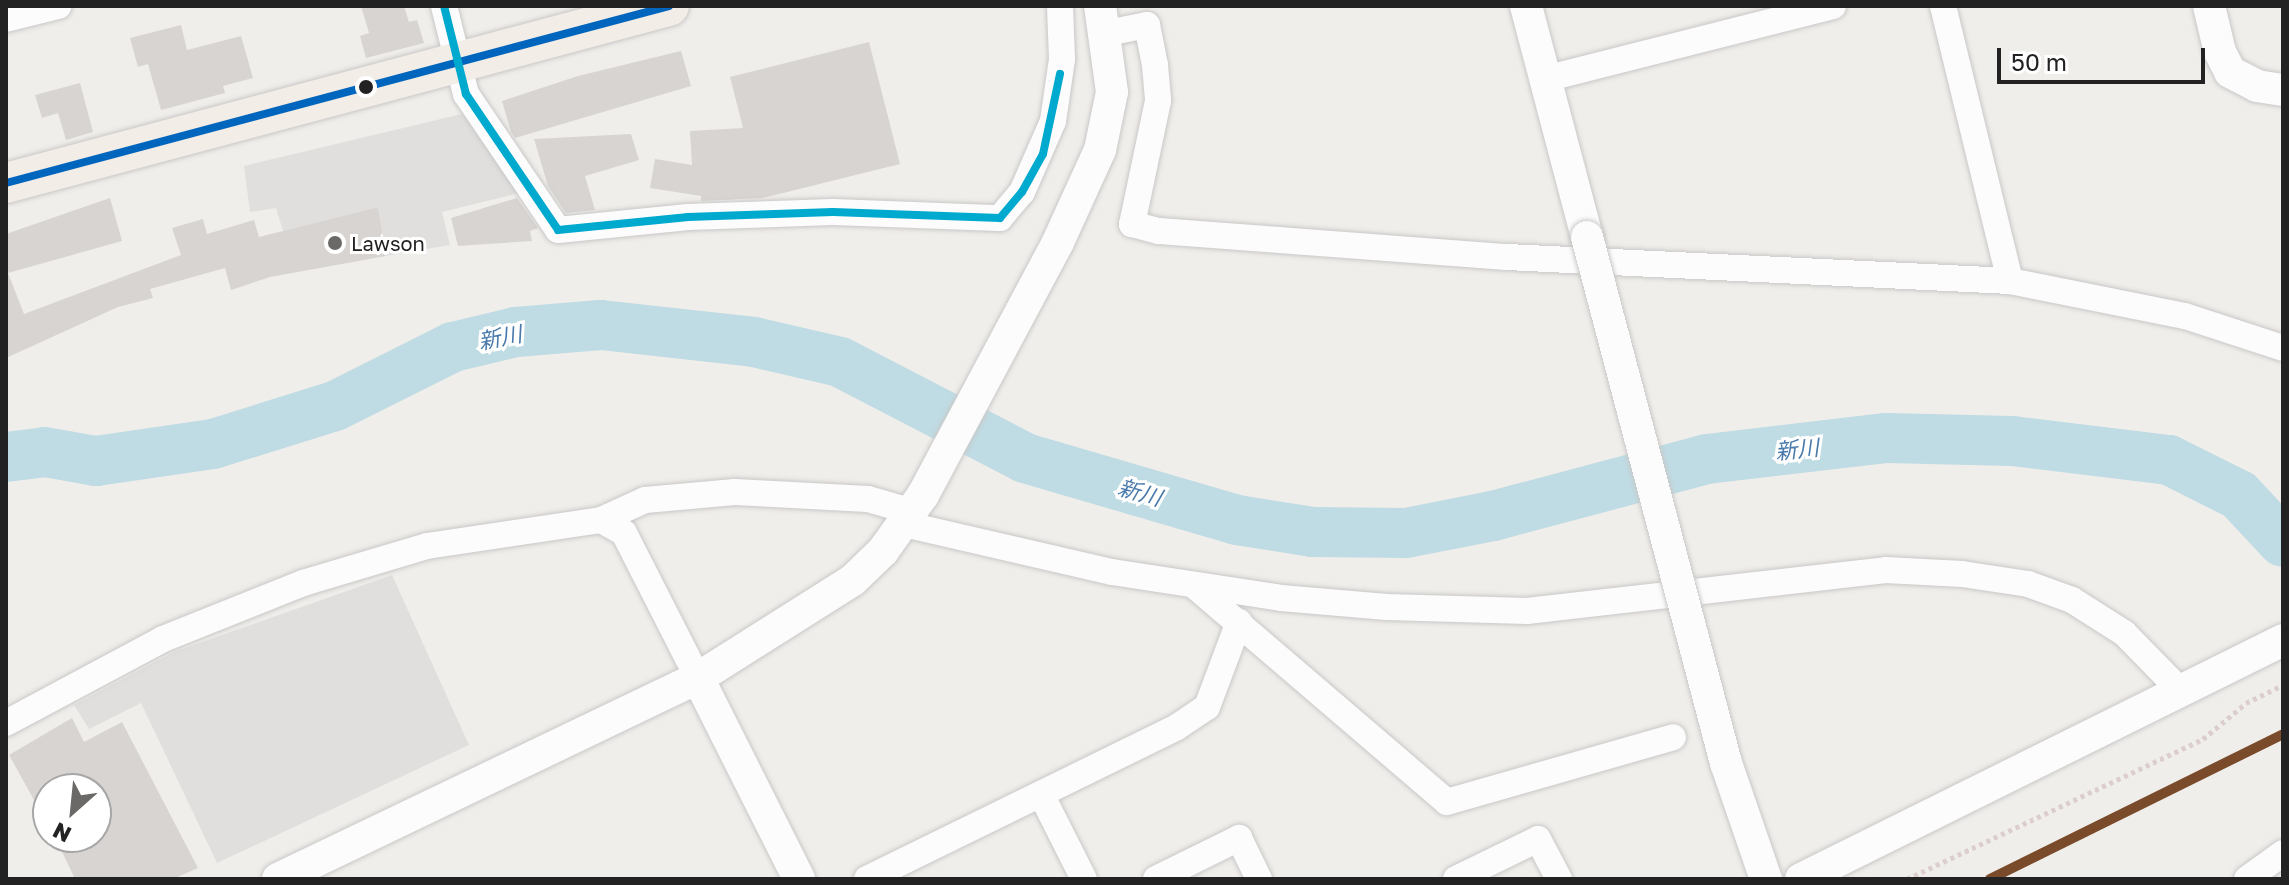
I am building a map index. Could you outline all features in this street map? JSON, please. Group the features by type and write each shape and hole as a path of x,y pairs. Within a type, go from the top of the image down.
{"main road":[{"path":"6,183 669,6"}],"street":[{"path":"6,19 58,6"},
{"path":"444,6 466,94 558,230 688,217 804,213 1000,218 1022,192 1053,121 1062,59 1060,6"},
{"path":"1526,6 1726,763 1766,879"},
{"path":"1545,79 1833,6"},
{"path":"1943,6 2010,281"},
{"path":"2209,6 2220,52 2230,72 2257,86 2283,90"},
{"path":"293,875 698,678 853,580 913,510 1058,242 1100,150 1112,92 1104,19 1147,25 1155,65 1158,101 1132,224 1159,231 1507,257 2010,281 2185,316 2283,348"},
{"path":"6,723 163,639 303,583 427,546 601,520 645,500 735,492 868,499 1112,572 1194,585 1387,607 1527,611 1886,570 1962,574 2028,584 2072,600 2195,684"},
{"path":"601,520 624,533 799,879"},
{"path":"1194,585 1447,802 1673,737"},
{"path":"867,879 902,871 1041,794 1177,727 1207,707 1239,622"},
{"path":"1801,879 2283,640"},
{"path":"1041,794 1084,879"},
{"path":"1156,879 1239,838 1259,879"},
{"path":"1456,879 1538,839 1559,879"},
{"path":"2247,879 2283,853"}],"path":[{"path":"1907,879 2203,739 2246,703 2283,685"}],"shaded area":[{"path":"462,114 523,192 442,212 450,245 386,256 378,207 283,231 276,208 250,212 244,166"},
{"path":"392,575 469,745 217,863 141,703 89,729 74,705 174,652"}],"building":[{"path":"361,6 404,6 409,22 417,20 424,43 366,58 360,36 369,33"},
{"path":"181,25 187,50 241,36 253,78 223,86 225,93 161,110 148,64 138,67 130,38"},
{"path":"869,42 900,164 763,198 701,201 701,196 650,188 655,159 692,165 690,131 743,128 730,77"},
{"path":"681,51 691,86 515,138 511,132 502,101 578,76"},
{"path":"80,83 93,132 66,140 58,113 42,118 35,95"},
{"path":"631,134 639,160 585,176 595,210 566,213 548,186 534,139"},
{"path":"110,198 122,241 8,273 24,314 181,255 172,228 203,219 207,234 254,220 259,237 378,207 386,256 270,277 231,290 225,268 150,289 153,298 118,307 6,358 6,234"},
{"path":"517,198 538,228 530,231 532,241 458,246 451,218"},
{"path":"72,718 84,742 122,722 198,868 173,879 75,879 63,853 112,853 112,773 32,773 32,796 9,755"}],"waterway":[{"name":"新川","path":"6,457 45,452 96,461 213,444 335,406 453,347 516,332 601,325 754,342 840,362 1025,458 1237,520 1313,532 1406,533 1493,516 1707,459 1887,438 2012,441 2169,460 2239,495 2283,542"}],"transit line":[{"path":"444,6 466,94 558,230 688,217 833,212 1000,218 1022,192 1043,154 1060,74"},
{"path":"6,183 669,6"},
{"path":"1990,879 2283,734"}],"place":[{"name":"Lawson","path":"335,243"}]}
